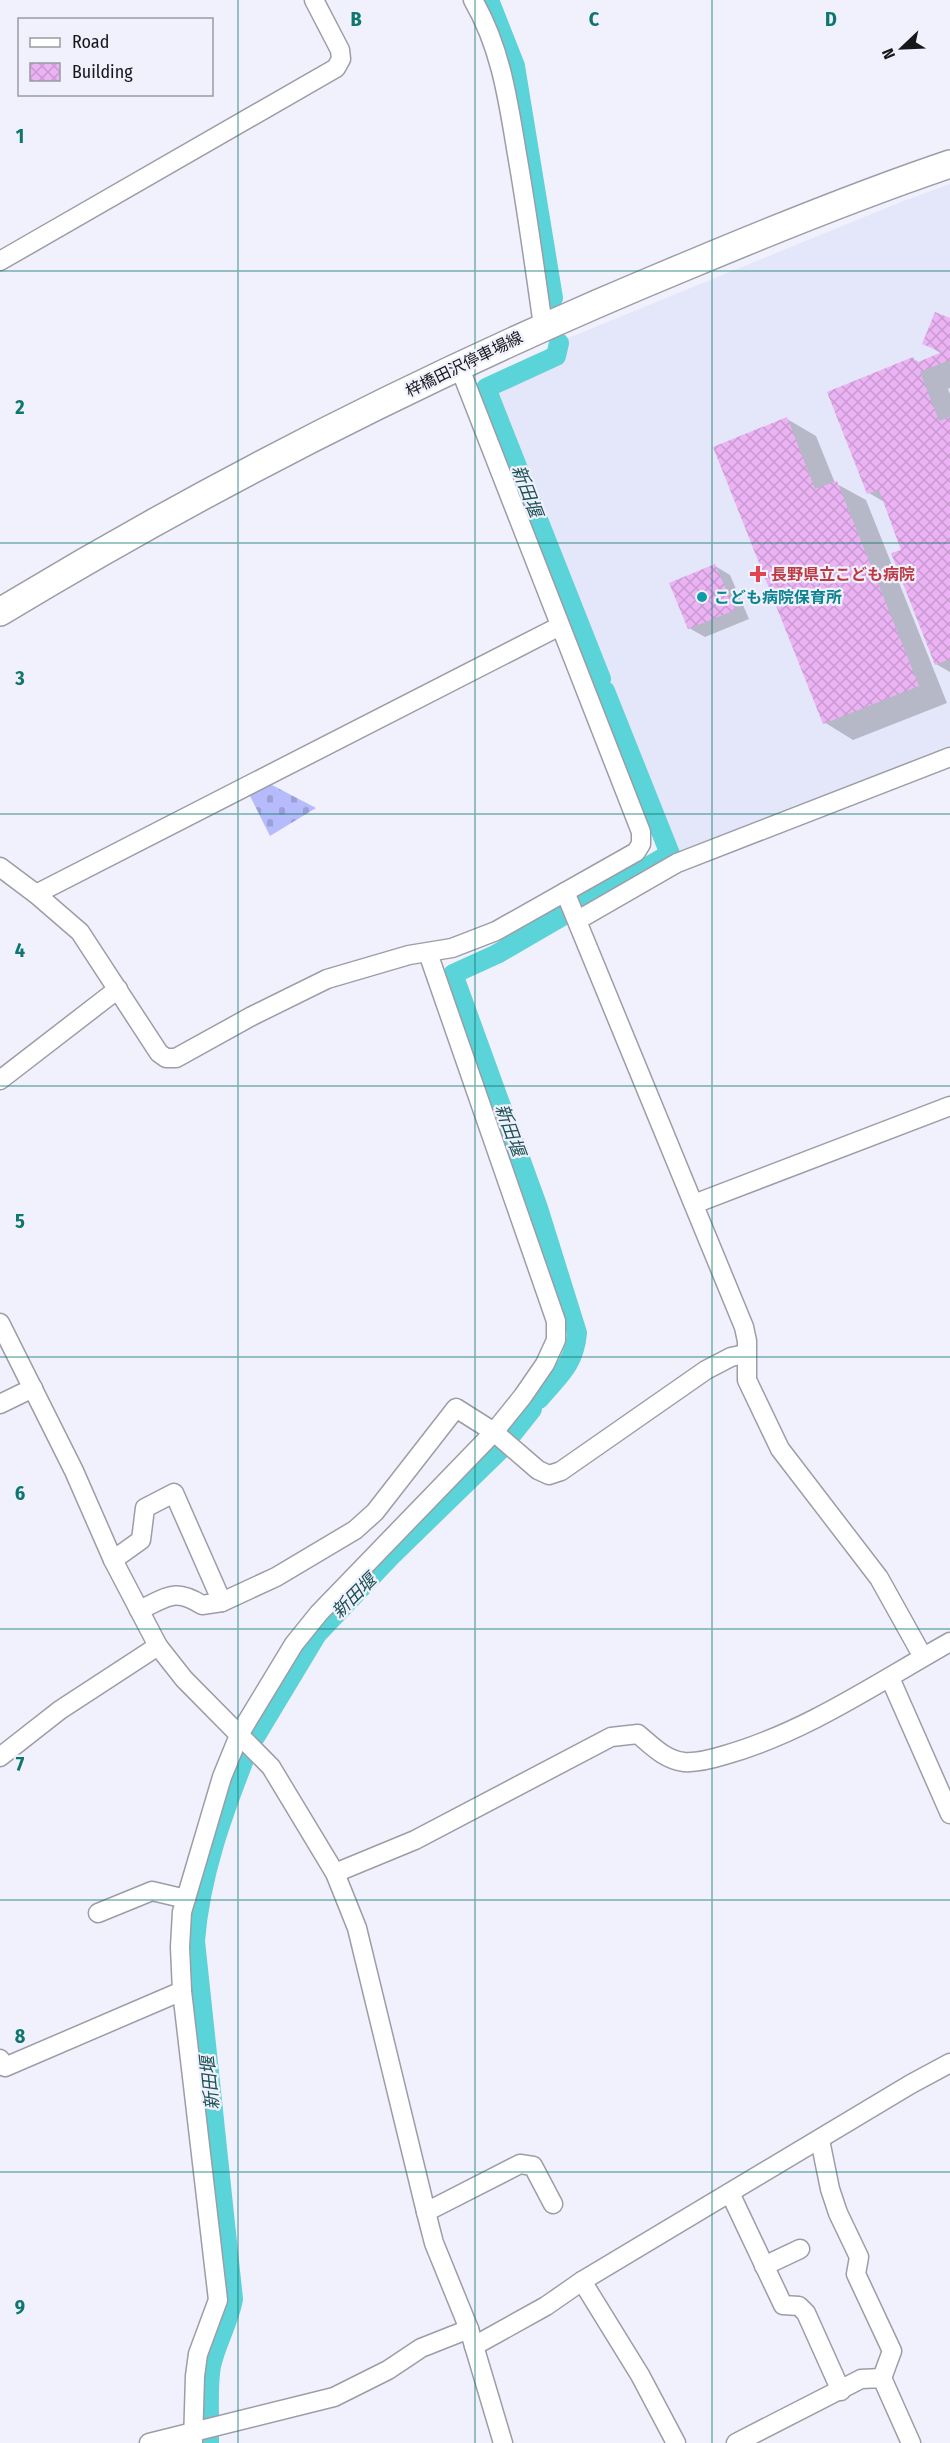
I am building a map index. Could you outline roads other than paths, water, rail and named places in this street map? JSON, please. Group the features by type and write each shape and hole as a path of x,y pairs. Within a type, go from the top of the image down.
{"main road":[{"name":"梓橋田沢停車場線","path":"0,612 74,567 223,485 363,413 543,326 800,219 950,164"}],"street":[{"path":"0,261 336,68 341,59 340,50 314,0"},
{"path":"473,0 499,57 506,85 529,220 543,326"},
{"path":"0,867 80,932 159,1053 166,1058 176,1058 252,1016 327,979 410,955 452,948 496,931 636,852 641,844 641,832 459,366"},
{"path":"36,894 560,626"},
{"path":"578,920 677,863 950,757"},
{"path":"565,892 744,1328 747,1341 745,1354 747,1380 780,1449 879,1578 923,1657"},
{"path":"194,2437 195,2376 198,2354 218,2300 182,1991 180,1947 182,1912 222,1777 240,1733 294,1644 319,1613 494,1432 545,1364 556,1340 556,1321 428,953"},
{"path":"0,1080 118,989"},
{"path":"694,1204 950,1106"},
{"path":"0,1323 74,1472 113,1560 158,1646 184,1679 240,1733 271,1767 335,1873 357,1928 434,2242 472,2338 503,2443"},
{"path":"139,1610 176,1594 187,1596 202,1605 222,1602 295,1567 355,1530 375,1512 456,1408 494,1432 538,1470 549,1474 561,1471 706,1370 731,1357 745,1354"},
{"path":"0,1404 33,1388"},
{"path":"113,1560 141,1540 145,1508 174,1493 222,1602"},
{"path":"335,1873 415,1840 611,1737 638,1734 661,1754 683,1762 708,1760 795,1729 890,1678 950,1642"},
{"path":"0,1756 60,1710 158,1646"},
{"path":"890,1678 950,1814"},
{"path":"99,1913 152,1891 186,1899"},
{"path":"0,2059 5,2067 182,1991"},
{"path":"149,2443 194,2437 334,2397 388,2370 421,2348 472,2338 546,2306 582,2281 911,2084 950,2063"},
{"path":"820,2140 830,2189 838,2213 859,2257 856,2274 892,2351 882,2378 911,2443"},
{"path":"426,2212 520,2164 533,2166 553,2204"},
{"path":"730,2193 783,2305 800,2306 806,2313 841,2391"},
{"path":"764,2266 800,2249"},
{"path":"582,2281 640,2375 676,2443"},
{"path":"736,2443 861,2379 882,2378"}],"waterway":[{"name":"新田堰","path":"489,0 515,66 553,298"},
{"name":"新田堰","path":"559,343 556,356 486,388 601,679"},
{"name":"新田堰","path":"582,905 670,854 605,691"},
{"name":"新田堰","path":"539,1399 569,1362 577,1333 538,1208 453,974 497,954 564,915"},
{"name":"新田堰","path":"513,1433 532,1409"},
{"name":"新田堰","path":"255,1737 317,1634 390,1557 502,1448"},
{"name":"新田堰","path":"209,2418 211,2366 233,2299 195,1941 207,1868 221,1821 247,1752"},
{"name":"新田堰","path":"209,2437 209,2443"}],"place":[{"name":"長野県立こども病院","path":"758,574"},
{"name":"こども病院保育所","path":"702,597"}]}
